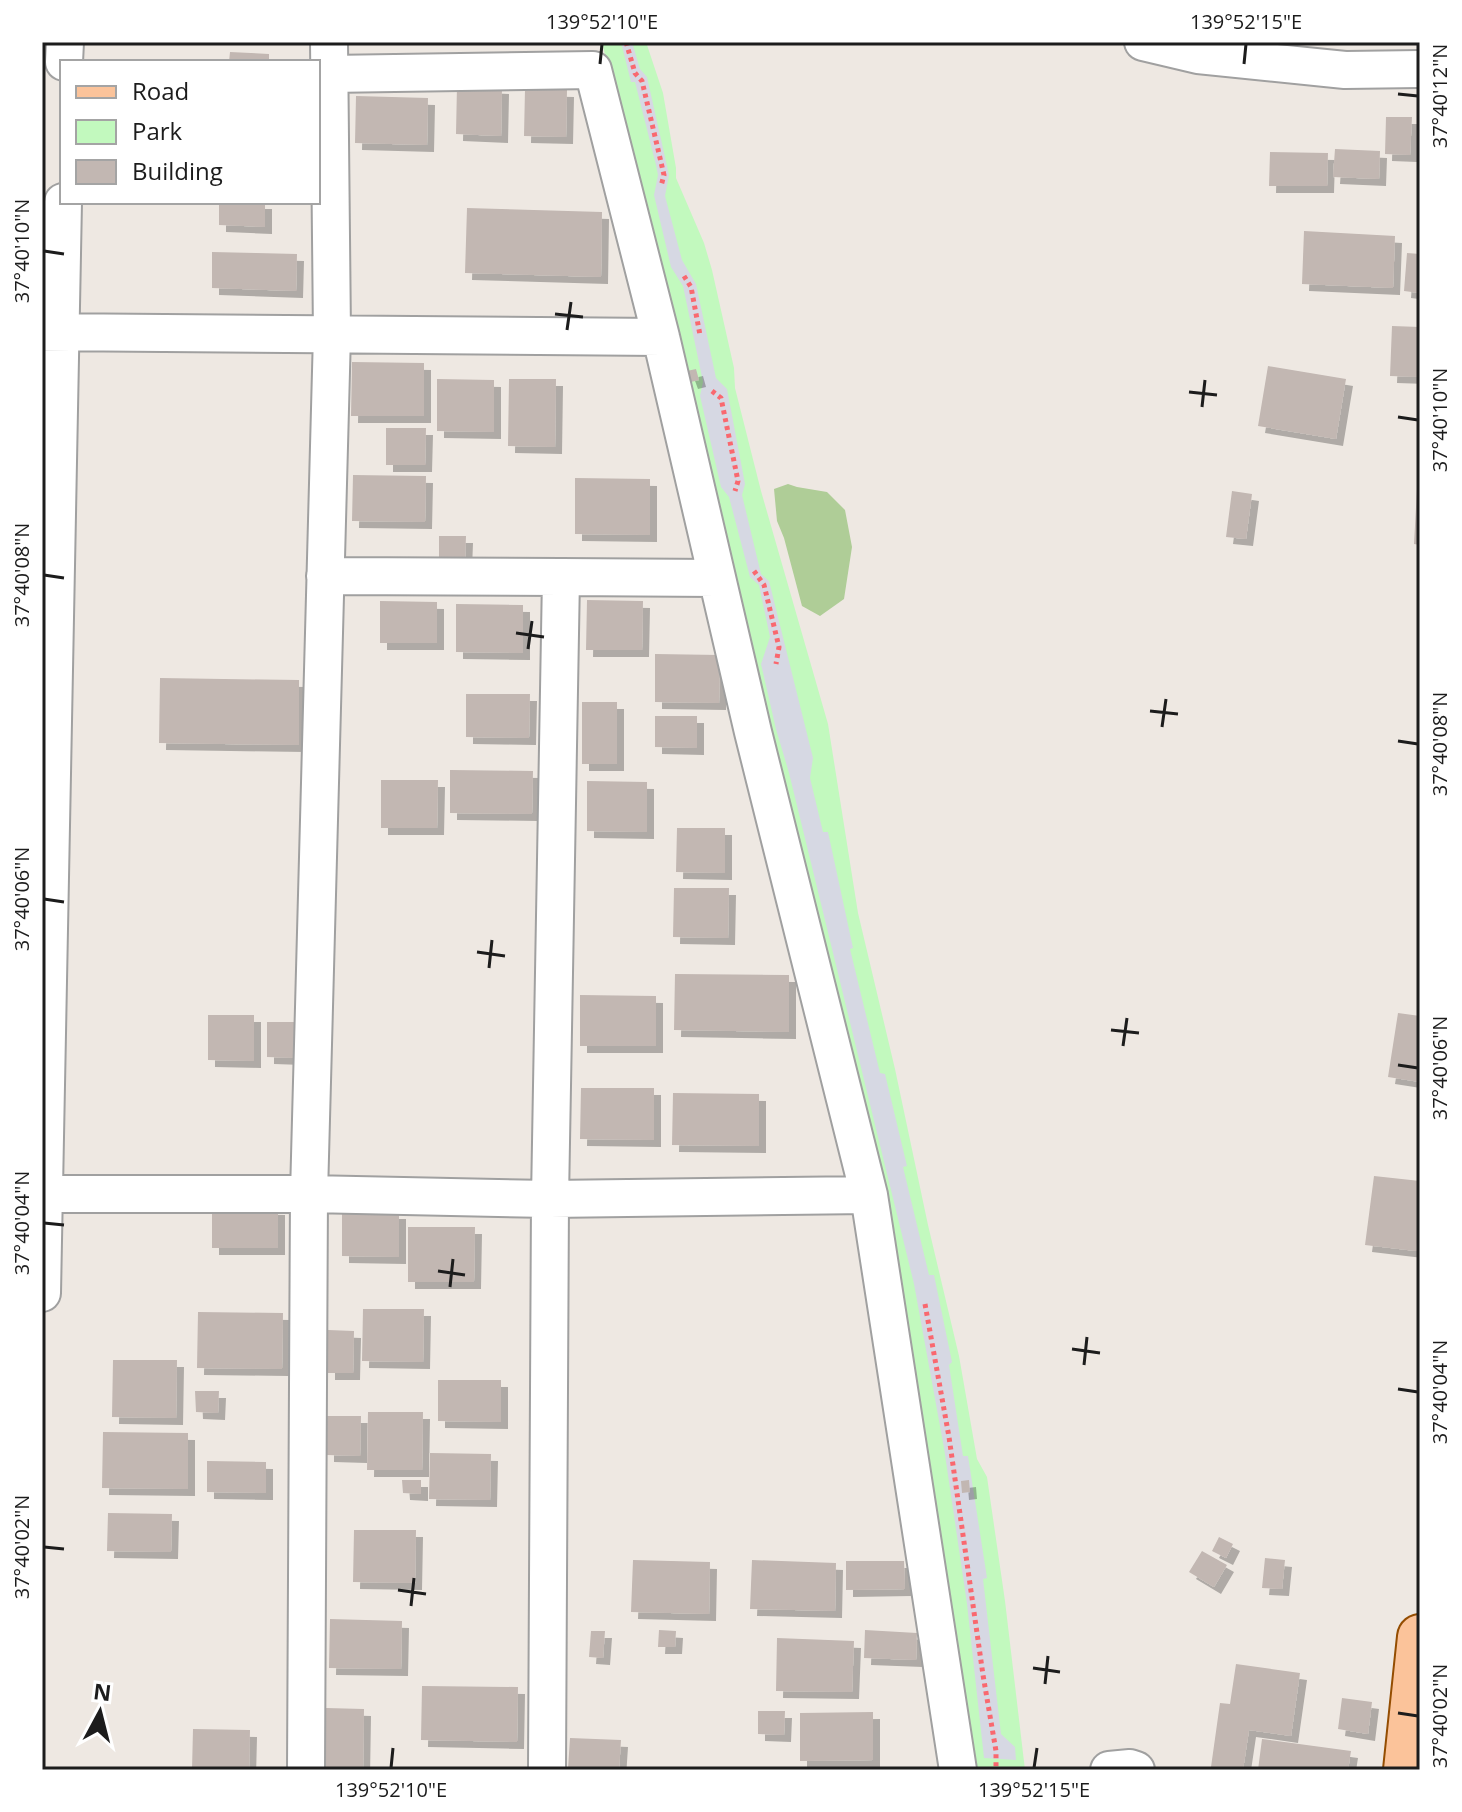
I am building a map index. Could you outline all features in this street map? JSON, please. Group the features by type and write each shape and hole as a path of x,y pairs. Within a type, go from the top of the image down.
{"main road":[{"path":"1406,1770 1420,1637"}],"street":[{"path":"1143,42 1198,55 1345,70 1420,69"},
{"path":"306,1770 309,1194 332,334 329,58 593,70 661,337 753,732 869,1195 958,1770"},
{"path":"42,1293 52,332 63,204"},
{"path":"52,332 661,337"},
{"path":"325,576 717,578"},
{"path":"547,1770 550,1199 561,577"},
{"path":"43,1194 309,1194 550,1199 869,1195"},
{"path":"1109,1770 1136,1770"}],"path":[{"path":"712,391 721,398 738,481 734,492"}],"green space":[{"path":"602,42 646,42 663,93 676,178 712,270 734,368 735,388 761,491 828,724 858,913 959,1356 977,1459 987,1477 1025,1770 968,1770 892,1269"},
{"path":"788,484 827,492 845,510 852,547 844,599 820,616 802,606 777,521 774,489"}],"shaded area":[{"path":"621,42 632,42 640,69 647,77 669,175 665,196 682,260 696,284 716,378 727,389 745,484 742,495 761,574 769,581 813,758 810,778 823,832 828,832 853,948 850,949 880,1073 885,1074 929,1275 934,1275 952,1362 949,1365 963,1456 968,1456 987,1578 983,1579 1001,1734 1015,1747 1016,1760 984,1758 967,1604 944,1448 914,1284 761,664 770,637 759,585 750,577 729,497 721,487 700,396 703,382 683,286 671,267 654,195 658,175 656,165 635,82 631,82"}],"building":[{"path":"230,52 269,54 269,60 229,60"},
{"path":"457,85 502,87 501,136 456,134"},
{"path":"525,89 567,90 566,137 524,136"},
{"path":"356,96 428,98 427,145 355,143"},
{"path":"1386,117 1412,117 1410,155 1385,154"},
{"path":"1335,149 1380,151 1379,179 1333,177"},
{"path":"1270,152 1328,153 1327,186 1269,186"},
{"path":"219,204 265,204 265,227 219,225"},
{"path":"467,208 602,212 601,277 465,273"},
{"path":"1304,231 1395,236 1393,288 1302,284"},
{"path":"212,252 297,254 296,291 212,288"},
{"path":"1407,253 1420,254 1420,293 1404,291"},
{"path":"1392,326 1420,327 1420,377 1390,376"},
{"path":"352,362 424,363 424,416 351,416"},
{"path":"1268,366 1346,379 1336,439 1258,426"},
{"path":"696,369 699,380 691,382 687,371"},
{"path":"437,379 494,380 494,432 437,431"},
{"path":"509,379 556,379 555,447 508,446"},
{"path":"386,428 426,428 425,465 386,465"},
{"path":"353,475 426,476 425,522 352,521"},
{"path":"575,478 650,479 650,535 575,534"},
{"path":"1417,489 1420,490 1420,545 1414,544"},
{"path":"1232,491 1252,494 1246,539 1226,537"},
{"path":"439,536 466,536 465,562 439,561"},
{"path":"587,600 643,601 642,650 586,650"},
{"path":"380,601 437,602 437,643 380,643"},
{"path":"456,604 523,605 523,653 456,652"},
{"path":"655,654 720,655 719,703 655,702"},
{"path":"160,678 299,680 299,745 159,743"},
{"path":"466,694 530,694 529,738 466,737"},
{"path":"582,702 617,702 617,764 582,764"},
{"path":"655,716 697,716 697,748 655,747"},
{"path":"450,770 533,771 532,814 450,813"},
{"path":"381,780 438,780 437,828 381,828"},
{"path":"587,781 647,782 647,832 587,831"},
{"path":"677,828 725,828 725,873 676,872"},
{"path":"674,888 729,888 728,938 673,937"},
{"path":"675,974 789,975 789,1032 674,1030"},
{"path":"580,995 656,996 656,1046 580,1046"},
{"path":"1398,1013 1420,1016 1420,1082 1388,1077"},
{"path":"208,1015 254,1015 254,1061 208,1060"},
{"path":"267,1022 296,1022 296,1058 267,1057"},
{"path":"581,1088 654,1088 654,1140 580,1139"},
{"path":"673,1093 759,1094 759,1146 672,1145"},
{"path":"1374,1176 1420,1181 1416,1251 1365,1245"},
{"path":"212,1207 278,1208 278,1248 212,1248"},
{"path":"342,1212 399,1212 399,1257 342,1256"},
{"path":"408,1227 475,1227 474,1282 408,1282"},
{"path":"363,1309 424,1309 423,1362 362,1361"},
{"path":"198,1312 283,1313 282,1369 197,1368"},
{"path":"328,1330 354,1331 353,1373 328,1373"},
{"path":"113,1360 177,1360 176,1418 112,1417"},
{"path":"438,1380 501,1380 501,1422 438,1421"},
{"path":"195,1391 219,1391 218,1413 196,1412"},
{"path":"368,1412 423,1412 422,1470 367,1470"},
{"path":"327,1416 361,1416 360,1456 327,1455"},
{"path":"103,1432 188,1433 188,1489 102,1488"},
{"path":"430,1453 491,1454 490,1500 429,1499"},
{"path":"207,1461 266,1462 266,1493 207,1492"},
{"path":"402,1480 421,1480 421,1494 403,1493"},
{"path":"969,1480 970,1492 962,1493 961,1481"},
{"path":"108,1513 172,1514 171,1552 107,1551"},
{"path":"354,1530 416,1530 415,1583 353,1582"},
{"path":"1219,1537 1233,1544 1226,1558 1212,1551"},
{"path":"1202,1551 1227,1565 1214,1587 1189,1572"},
{"path":"1265,1558 1285,1560 1282,1589 1262,1588"},
{"path":"633,1560 710,1562 709,1614 631,1612"},
{"path":"752,1560 836,1563 835,1611 750,1609"},
{"path":"846,1561 904,1561 905,1589 846,1590"},
{"path":"330,1619 402,1621 401,1669 329,1668"},
{"path":"659,1630 676,1631 675,1647 658,1647"},
{"path":"865,1630 917,1633 916,1660 864,1658"},
{"path":"591,1631 605,1631 603,1658 589,1657"},
{"path":"777,1638 854,1641 852,1692 776,1691"},
{"path":"1236,1664 1300,1673 1291,1736 1249,1730 1243,1770 1211,1767 1220,1703 1230,1704"},
{"path":"422,1686 518,1687 517,1742 421,1740"},
{"path":"1342,1698 1372,1702 1368,1734 1338,1729"},
{"path":"326,1708 364,1709 363,1770 325,1770"},
{"path":"758,1711 785,1711 784,1735 758,1734"},
{"path":"873,1712 873,1760 800,1761 800,1713"},
{"path":"193,1729 250,1730 249,1770 192,1770"},
{"path":"570,1738 621,1740 619,1770 568,1769"},
{"path":"1262,1739 1351,1751 1348,1770 1258,1770"}]}
